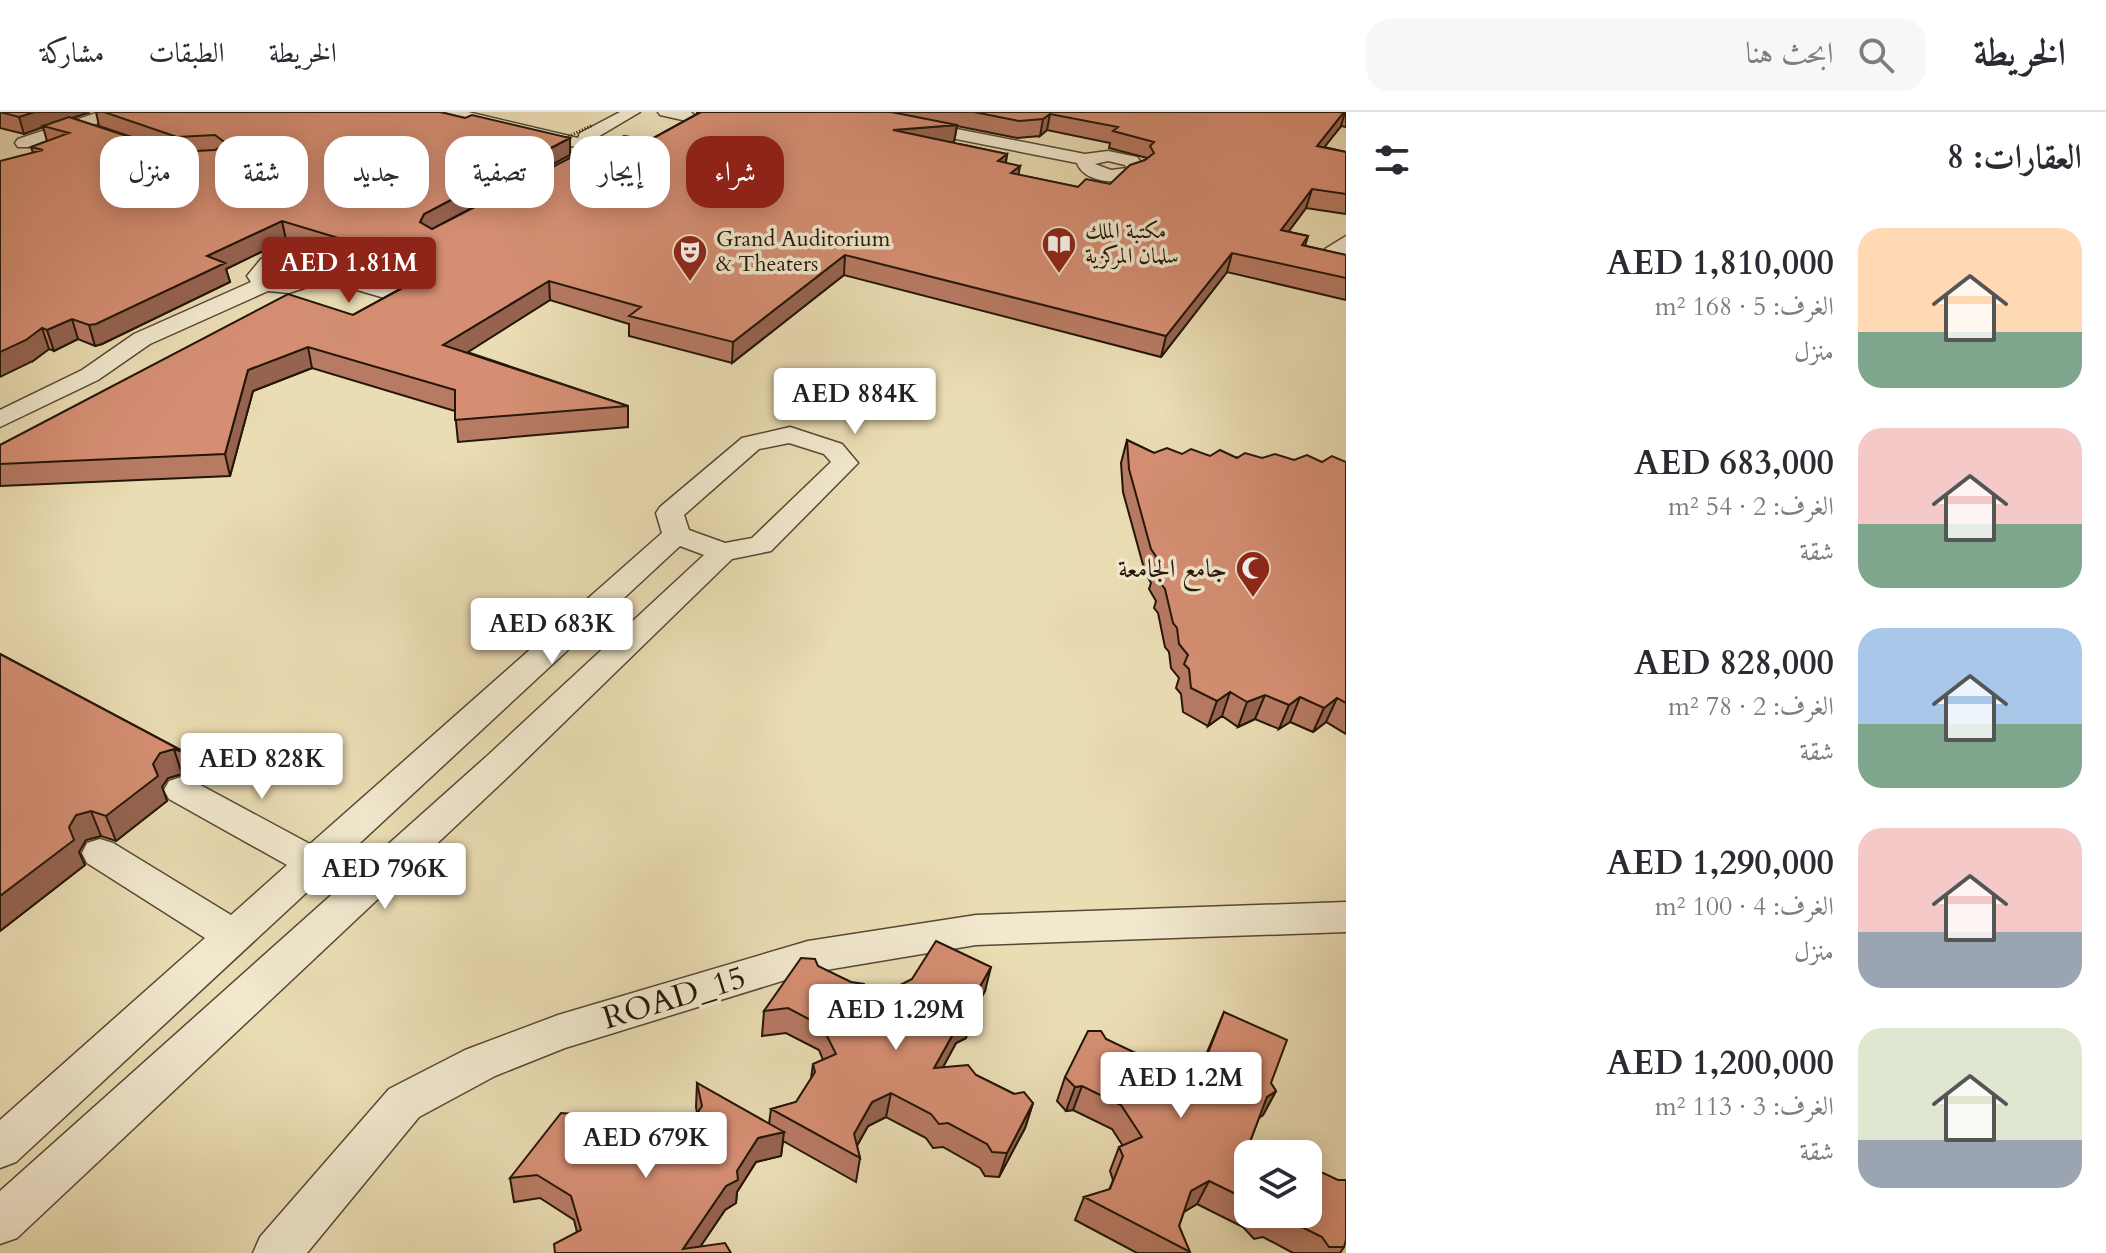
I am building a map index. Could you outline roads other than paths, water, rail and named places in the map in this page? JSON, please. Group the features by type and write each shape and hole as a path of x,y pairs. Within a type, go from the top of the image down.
{"street":[{"path":"11,160 22,144 115,112"},
{"path":"666,112 687,116"},
{"path":"845,112 1087,160"},
{"path":"440,115 469,127 469,130"},
{"path":"440,115 542,136"},
{"path":"592,121 627,115"},
{"path":"75,126 104,134"},
{"path":"554,138 591,146 594,153 554,175"},
{"path":"1346,242 1335,249 1346,260"},
{"path":"0,420 90,375 142,339 265,284 297,286 323,274 388,293"},
{"path":"790,435 833,449 845,463 761,545 723,552 676,535 670,513 751,443 790,435"},
{"path":"0,1148 676,535"},
{"path":"0,1222 499,765 723,552"},
{"path":"518,681 563,702"},
{"path":"452,741 499,765"},
{"path":"181,790 315,864"},
{"path":"100,853 233,936"},
{"name":"ROAD_15","path":"277,1253 404,1103 480,1063 573,1029 808,957 976,930 1346,917"}],"place":[{"name":"مكتبة الملك سلمان المركزية","path":"1059,275"},
{"name":"Grand Auditorium & Theaters","path":"690,283"},
{"name":"جامع الجامعة","path":"1253,599"}]}
